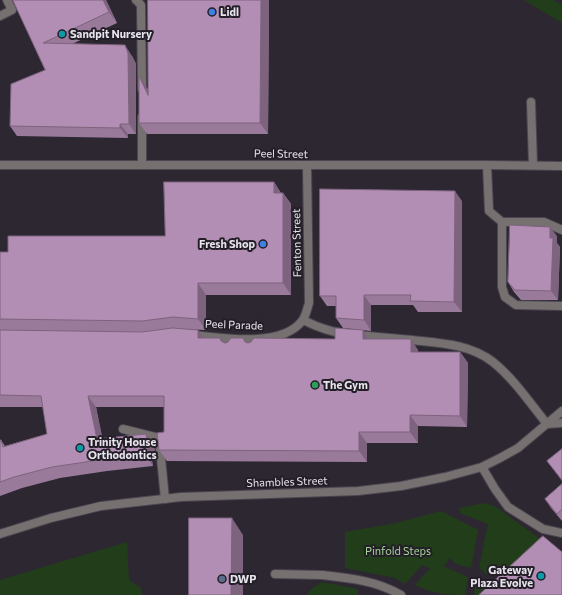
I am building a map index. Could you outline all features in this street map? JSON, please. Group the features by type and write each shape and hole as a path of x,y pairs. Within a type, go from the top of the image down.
{"street":[{"path":"0,16 12,10 7,0"},
{"path":"136,0 141,5 142,97"},
{"path":"532,102 532,165"},
{"path":"142,112 142,165"},
{"name":"Peel Street","path":"0,165 562,166"},
{"path":"487,165 489,211 502,222 544,222 562,230"},
{"name":"Fenton Street","path":"303,320 309,303 307,166"},
{"path":"502,222 502,287 505,297 516,305 562,306"},
{"path":"303,320 316,327 336,333 435,342 457,345 470,350 487,358 501,369 547,424 562,423"},
{"name":"Peel Parade","path":"188,335 256,339 273,337 291,331 303,320"},
{"path":"233,338 233,349"},
{"path":"256,339 256,350"},
{"name":"Shambles Street","path":"0,534 51,518 101,506 181,497 358,491 401,486 444,477 482,467 518,448 561,411"},
{"path":"123,429 160,438 165,498"},
{"path":"482,467 508,507 543,529 562,533"},
{"path":"275,574 322,575 365,582 388,588 401,595"}],"green space":[{"path":"524,0 553,0 562,5 562,23"},
{"path":"485,503 496,507 543,541 504,575 486,574 479,567 488,524 460,513 459,508"},
{"name":"Pinfold Steps","path":"441,511 478,530 471,568 456,564 449,558 443,566 468,577 465,595 439,593 415,585 428,570 431,569 422,565 405,584 395,578 345,568 345,532 396,523"},
{"path":"127,542 129,580 141,588 142,595 0,595 0,580"},
{"path":"481,577 496,594 495,595 474,595 476,579"},
{"path":"322,582 358,589 358,595 308,595 310,590"}],"building":[{"path":"13,0 103,0 109,12 43,43 125,45 128,53 129,124 120,124 120,128 10,126 11,84 45,70"},
{"path":"148,0 261,0 260,123 139,123 139,76 148,95"},
{"path":"164,182 274,182 274,193 283,193 283,283 198,283 198,319 173,317 142,321 0,319 0,252 8,252 8,236 165,236"},
{"path":"320,189 455,191 454,302 410,301 411,295 364,295 364,320 336,318 336,296 320,296"},
{"path":"510,225 550,227 550,238 553,238 551,291 515,290 508,282"},
{"path":"173,328 198,330 198,338 220,338 221,341 225,343 231,338 243,338 245,342 248,343 254,338 335,339 335,328 363,330 363,339 411,339 411,352 460,352 460,416 410,415 410,432 359,432 359,451 159,450 157,433 164,432 164,396 88,396 97,439 146,434 148,450 144,450 145,455 52,467 0,482 0,440 3,447 47,434 41,396 0,395 0,330 142,332"},
{"path":"562,449 562,480 547,461"},
{"path":"562,484 562,509 557,514 545,499"},
{"path":"189,518 232,518 231,595 189,595"},
{"path":"543,536 562,552 562,595 479,595"}],"place":[{"name":"Lidl","path":"212,12"},
{"name":"Sandpit Nursery","path":"62,34"},
{"name":"Fresh Shop","path":"263,244"},
{"name":"The Gym","path":"315,385"},
{"name":"Trinity House Orthodontics","path":"80,448"},
{"name":"Gateway Plaza Evolve","path":"541,576"},
{"name":"DWP","path":"222,579"}]}
